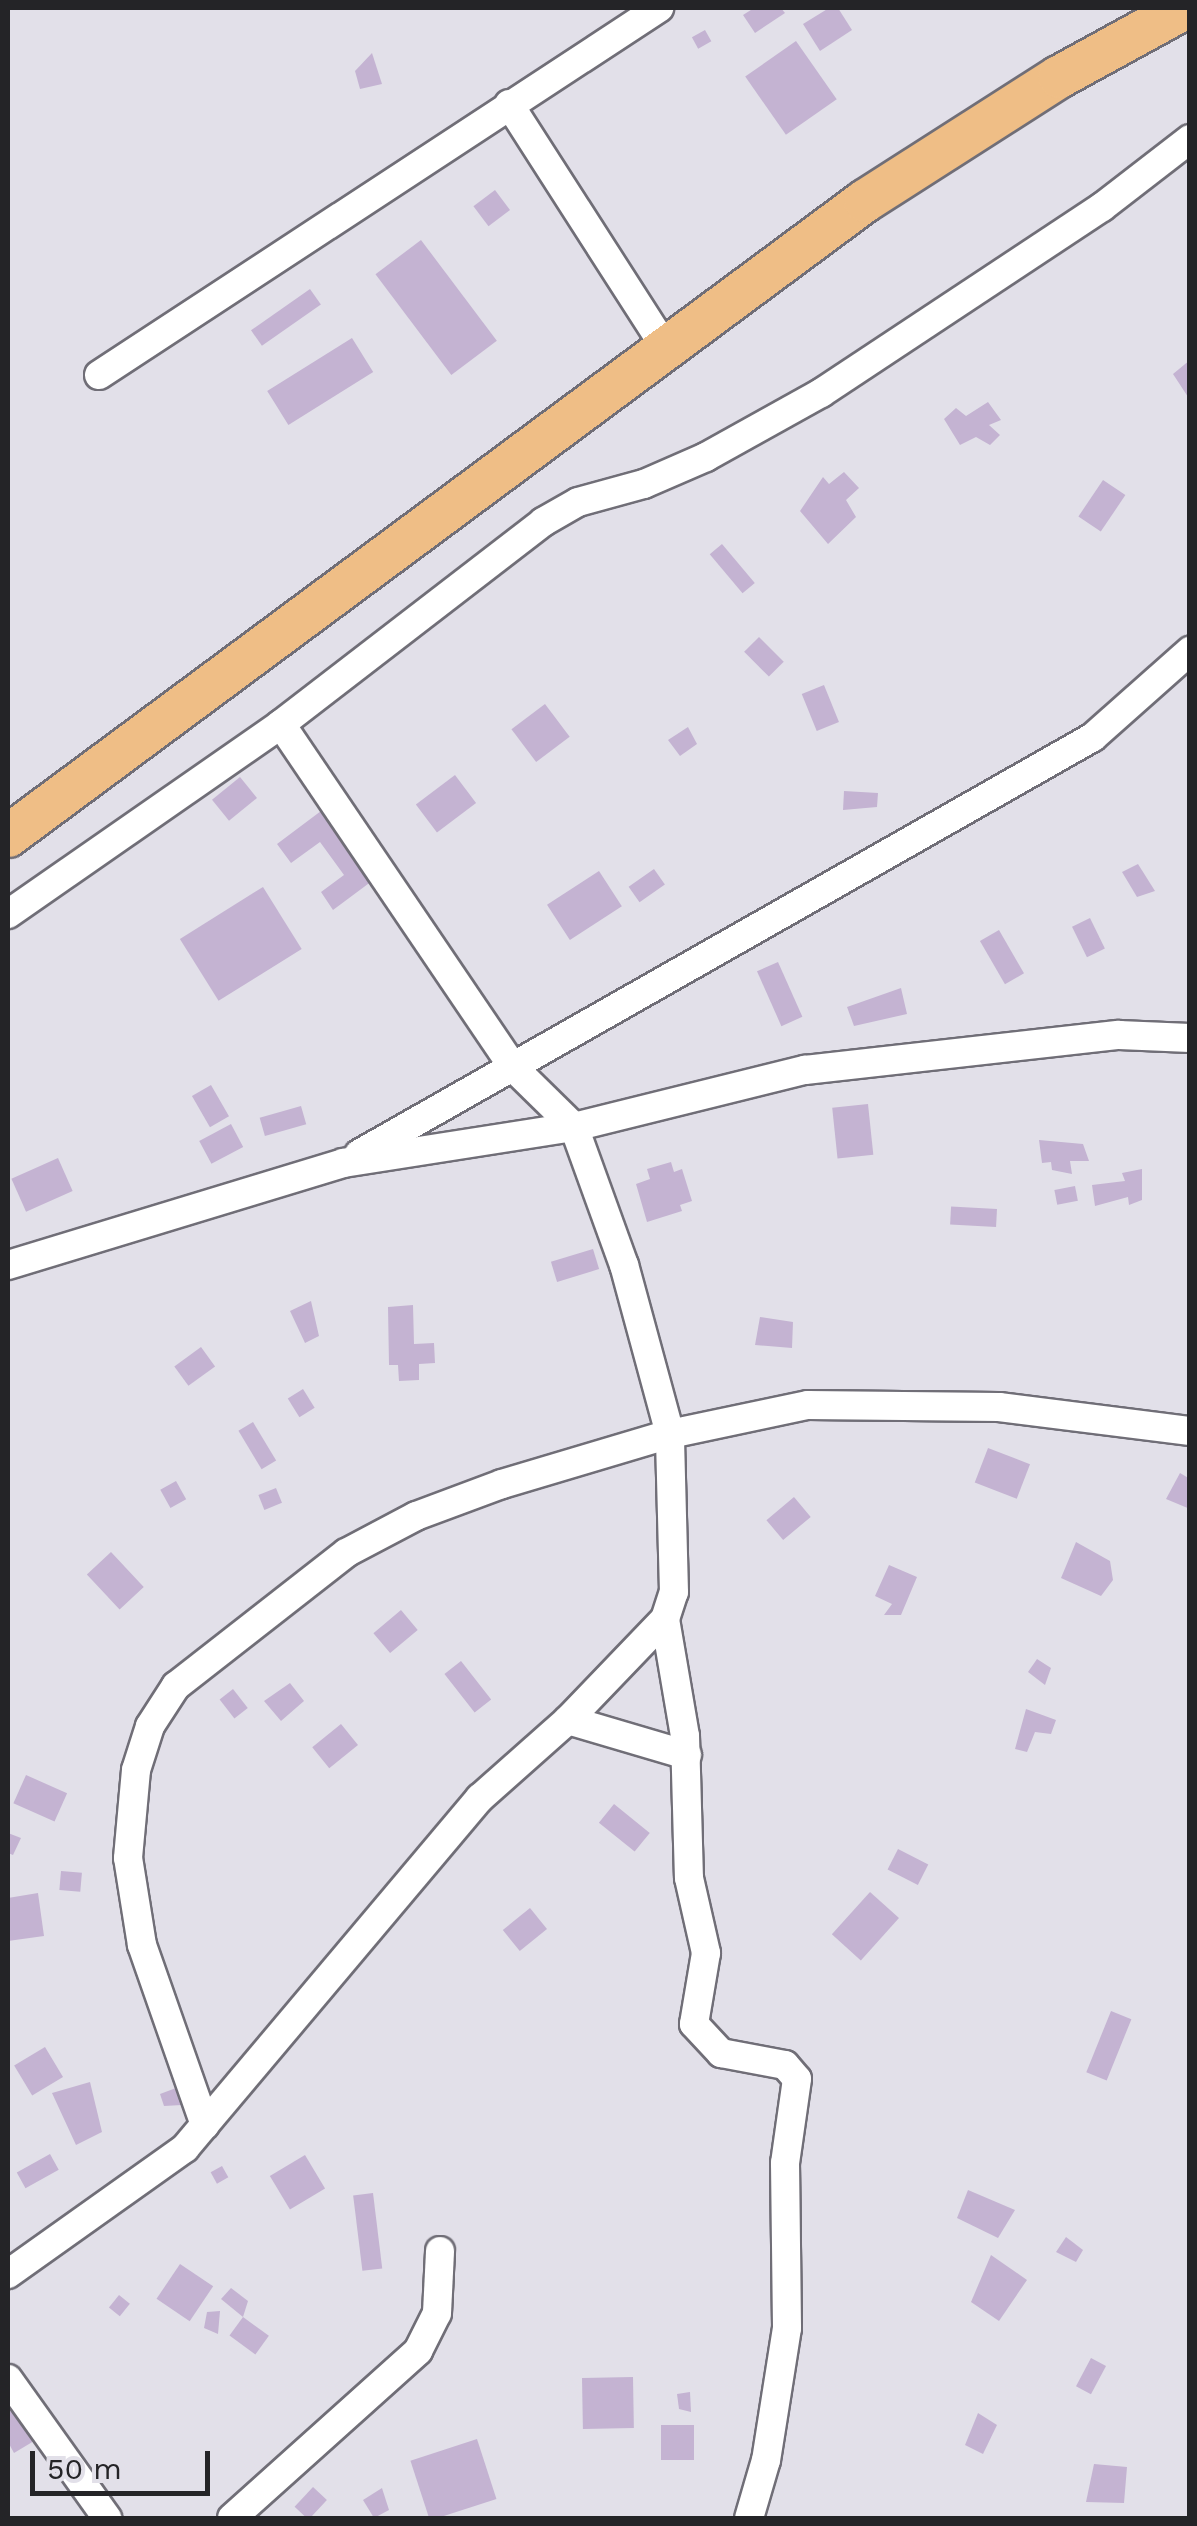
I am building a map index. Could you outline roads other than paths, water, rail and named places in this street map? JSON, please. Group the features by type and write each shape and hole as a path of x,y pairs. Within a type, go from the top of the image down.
{"main road":[{"path":"8,836 664,346 865,201 1059,77 1185,8"}],"street":[{"path":"99,375 660,8"},
{"path":"509,104 664,346"},
{"path":"8,914 281,724 543,522 578,502 644,484 706,456 821,393 1102,207 1190,138"},
{"path":"343,1163 1092,737 1190,651"},
{"path":"281,724 514,1068 574,1127 624,1265 670,1434 677,1540 664,1618 687,1755 689,1878 706,1954 694,2024 721,2052 785,2065 796,2079 784,2163 787,2328 766,2460 748,2518"},
{"path":"8,1265 343,1163 574,1127 805,1070 1119,1035 1190,1038"},
{"path":"205,2125 142,1944 128,1858 136,1770 150,1726 176,1686 346,1553 416,1516 670,1434 808,1405 999,1406 1190,1431"},
{"path":"8,2274 169,2162 205,2125 480,1798 568,1720 664,1618"},
{"path":"568,1720 687,1755"},
{"path":"232,2518 418,2351 437,2314 440,2251"},
{"path":"8,2379 98,2512"}]}
